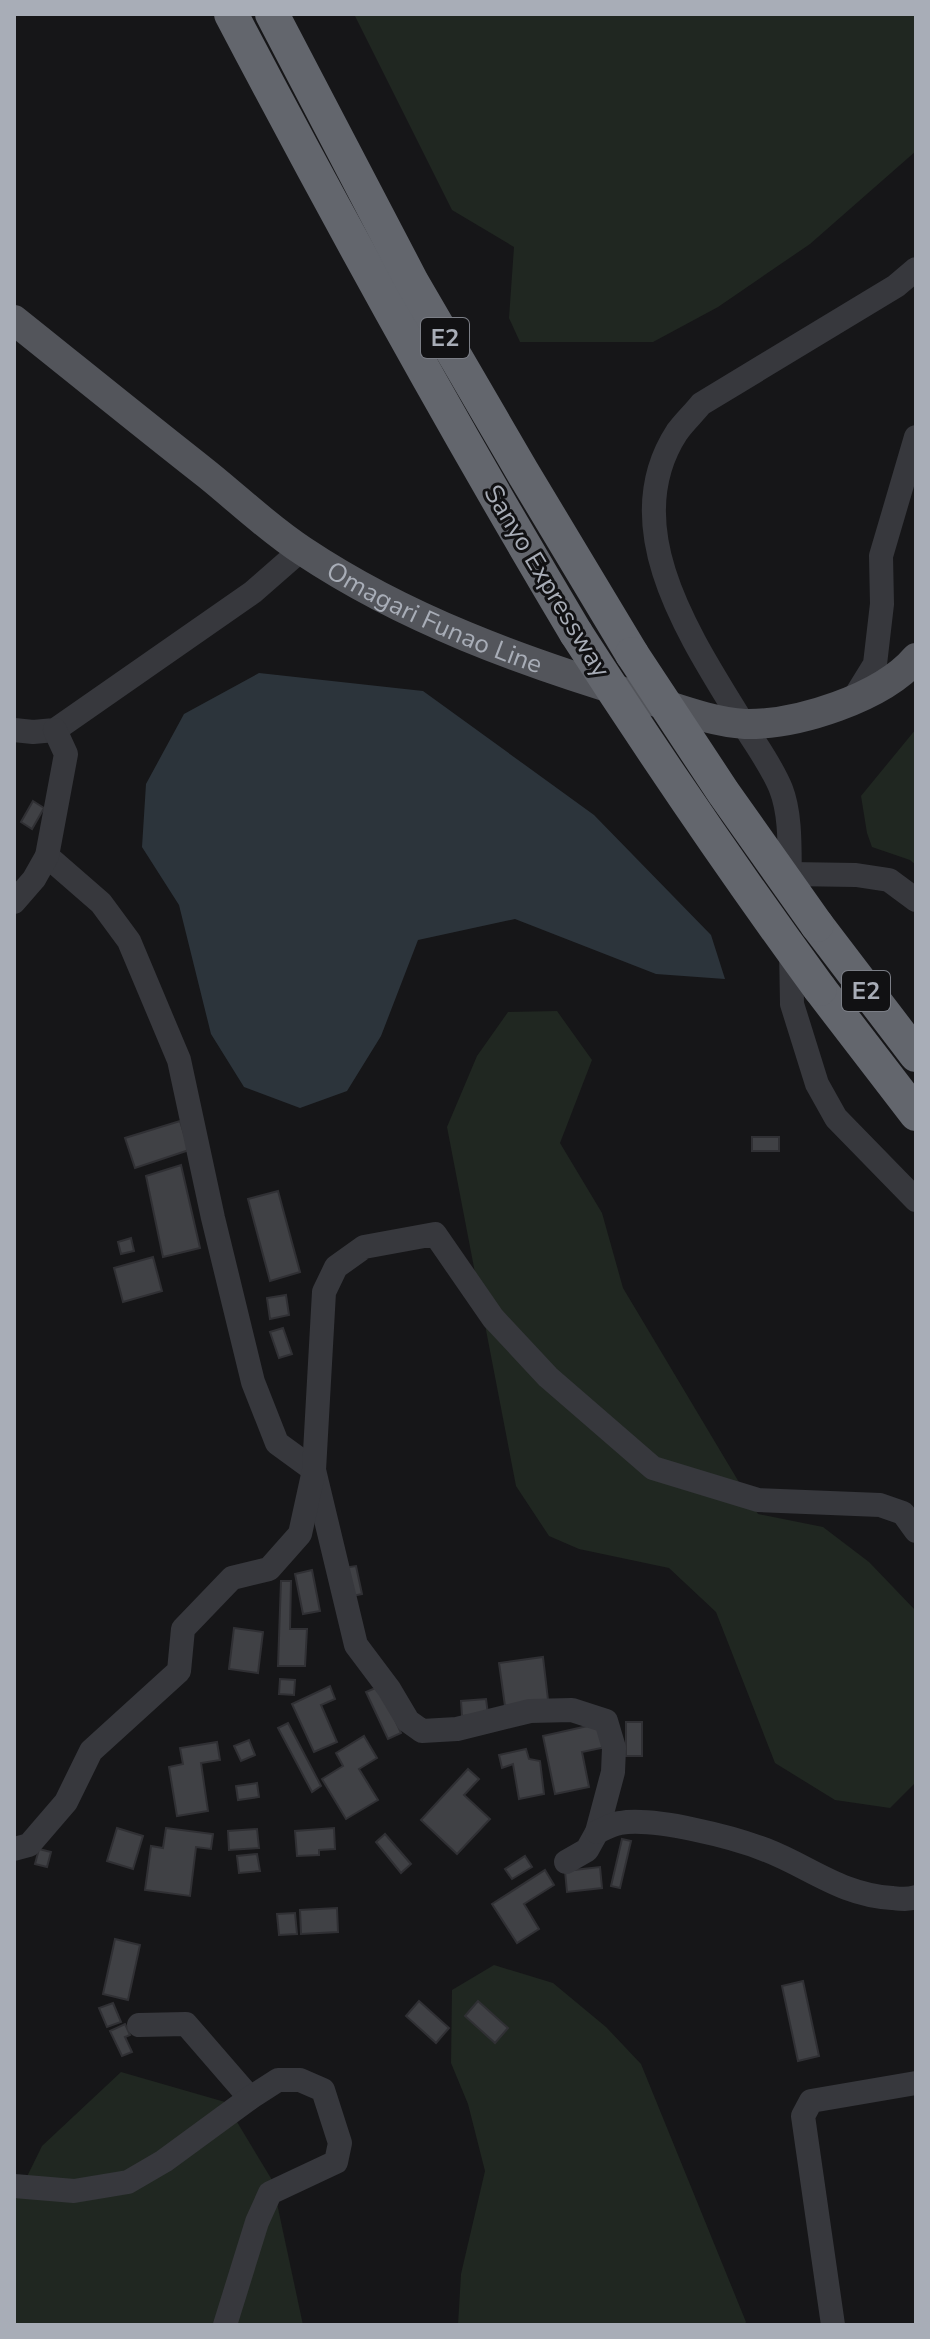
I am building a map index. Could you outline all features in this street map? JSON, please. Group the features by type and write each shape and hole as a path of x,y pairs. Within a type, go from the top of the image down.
{"highway":[{"name":"Sanyo Expressway","path":"231,14 382,299 576,633 768,918 916,1114"},
{"name":"Sanyo Expressway","path":"272,14 412,282 632,654 723,792 817,925 916,1055"}],"main road":[{"name":"Omagari Funao Line","path":"14,320 301,550 358,585 425,619 500,650 595,684 700,715 743,724 784,723 854,698 887,683 916,658"}],"street":[{"path":"916,269 896,286 701,404 677,433 661,468 653,510 657,550 673,597 704,659 768,762 782,792 790,874 792,1004 817,1084 836,1118 916,1200"},
{"path":"854,698 875,664 882,604 881,556 916,437"},
{"path":"14,730 55,730 253,592 301,550"},
{"path":"14,902 34,879 47,856 66,754 55,730"},
{"path":"47,856 101,903 129,941 179,1060 253,1382 277,1443 314,1470 356,1645 408,1721 422,1731 457,1729 530,1711 572,1710 606,1721 614,1748 613,1772 597,1832 587,1850 566,1862"},
{"path":"790,874 856,875 889,880 916,900"},
{"path":"14,1849 29,1845 66,1802 91,1751 179,1671 183,1629 232,1578 269,1569 300,1534 314,1470 324,1292 336,1267 364,1247 435,1234 493,1318 548,1377 653,1468 758,1500 880,1505 903,1513 916,1531"},
{"path":"597,1832 620,1823 653,1823 717,1835 766,1850 829,1883 868,1897 908,1900 916,1897"},
{"path":"139,2025 186,2024 250,2098"},
{"path":"14,2186 74,2191 128,2182 164,2161 278,2080 300,2080 323,2090 340,2143 336,2162 270,2193 257,2222 225,2325"},
{"path":"833,2325 803,2116 811,2101 916,2083"}],"shaded area":[{"path":"354,14 916,14 916,151 810,244 718,307 653,342 520,342 509,318 514,247 452,210"},
{"path":"259,673 423,691 594,815 711,935 725,979 656,974 515,919 418,940 381,1036 347,1091 300,1108 244,1087 211,1034 179,905 142,847 146,784 184,714"},
{"path":"916,729 916,865 872,847 861,796"},
{"path":"557,1011 592,1060 560,1143 602,1213 623,1288 758,1514 823,1527 869,1562 916,1611 916,1782 890,1808 835,1800 775,1763 716,1612 669,1568 579,1549 549,1536 516,1486 447,1127 477,1056 508,1012"},
{"path":"494,1965 553,1983 606,2027 641,2064 746,2322 744,2325 458,2325 461,2274 485,2171 468,2104 451,2063 452,1990"},
{"path":"121,2072 225,2102 272,2180 303,2325 14,2325 14,2203 42,2146"}],"building":[{"path":"33,801 44,808 32,829 21,822"},
{"path":"180,1121 189,1150 135,1168 125,1138"},
{"path":"752,1137 779,1137 779,1151 752,1151"},
{"path":"181,1165 200,1248 163,1257 146,1176"},
{"path":"278,1191 300,1272 270,1281 248,1199"},
{"path":"131,1238 134,1251 121,1254 118,1242"},
{"path":"153,1257 162,1291 123,1302 114,1268"},
{"path":"286,1295 289,1315 270,1319 267,1298"},
{"path":"283,1328 292,1354 279,1358 270,1332"},
{"path":"356,1566 362,1594 348,1597 342,1568"},
{"path":"312,1570 320,1611 303,1614 295,1574"},
{"path":"281,1581 291,1581 290,1629 307,1629 305,1666 278,1666"},
{"path":"234,1628 263,1632 258,1673 229,1669"},
{"path":"543,1657 548,1700 505,1706 499,1663"},
{"path":"280,1679 295,1680 294,1695 279,1694"},
{"path":"330,1686 335,1699 321,1705 337,1742 314,1752 292,1704"},
{"path":"380,1686 401,1733 388,1739 366,1692"},
{"path":"486,1699 488,1714 462,1716 461,1701"},
{"path":"626,1722 642,1722 642,1756 626,1756"},
{"path":"288,1723 321,1786 312,1792 278,1728"},
{"path":"601,1723 606,1747 582,1752 589,1787 555,1794 543,1736"},
{"path":"364,1736 377,1758 359,1769 378,1800 346,1819 322,1779 343,1766 336,1753"},
{"path":"249,1740 255,1755 241,1761 234,1746"},
{"path":"217,1742 220,1760 201,1763 208,1811 177,1816 169,1767 183,1764 180,1748"},
{"path":"526,1749 529,1759 540,1761 544,1794 519,1799 513,1764 502,1768 499,1755"},
{"path":"468,1769 479,1779 464,1795 490,1819 457,1854 421,1820"},
{"path":"257,1783 259,1797 238,1800 236,1786"},
{"path":"117,1828 143,1836 133,1869 107,1861"},
{"path":"166,1828 213,1834 211,1849 196,1847 190,1896 145,1890 151,1846 163,1848"},
{"path":"334,1828 335,1849 319,1850 319,1855 297,1856 295,1831"},
{"path":"257,1829 259,1848 229,1850 228,1831"},
{"path":"385,1834 411,1864 401,1873 376,1842"},
{"path":"622,1839 631,1841 620,1888 611,1886"},
{"path":"39,1849 51,1852 47,1867 35,1864"},
{"path":"257,1854 260,1871 239,1873 237,1856"},
{"path":"525,1856 532,1867 512,1879 505,1869"},
{"path":"600,1867 602,1888 567,1892 565,1871"},
{"path":"545,1870 554,1885 524,1904 539,1929 517,1943 492,1904"},
{"path":"337,1908 338,1932 301,1934 300,1910"},
{"path":"295,1913 297,1934 279,1935 277,1914"},
{"path":"115,1939 140,1945 128,2000 103,1994"},
{"path":"803,1981 819,2056 798,2061 782,1986"},
{"path":"419,2001 449,2028 436,2043 406,2016"},
{"path":"478,2001 508,2028 495,2043 465,2016"},
{"path":"113,2003 121,2022 107,2027 99,2008"},
{"path":"125,2024 130,2035 125,2037 132,2052 122,2056 110,2031"}]}
